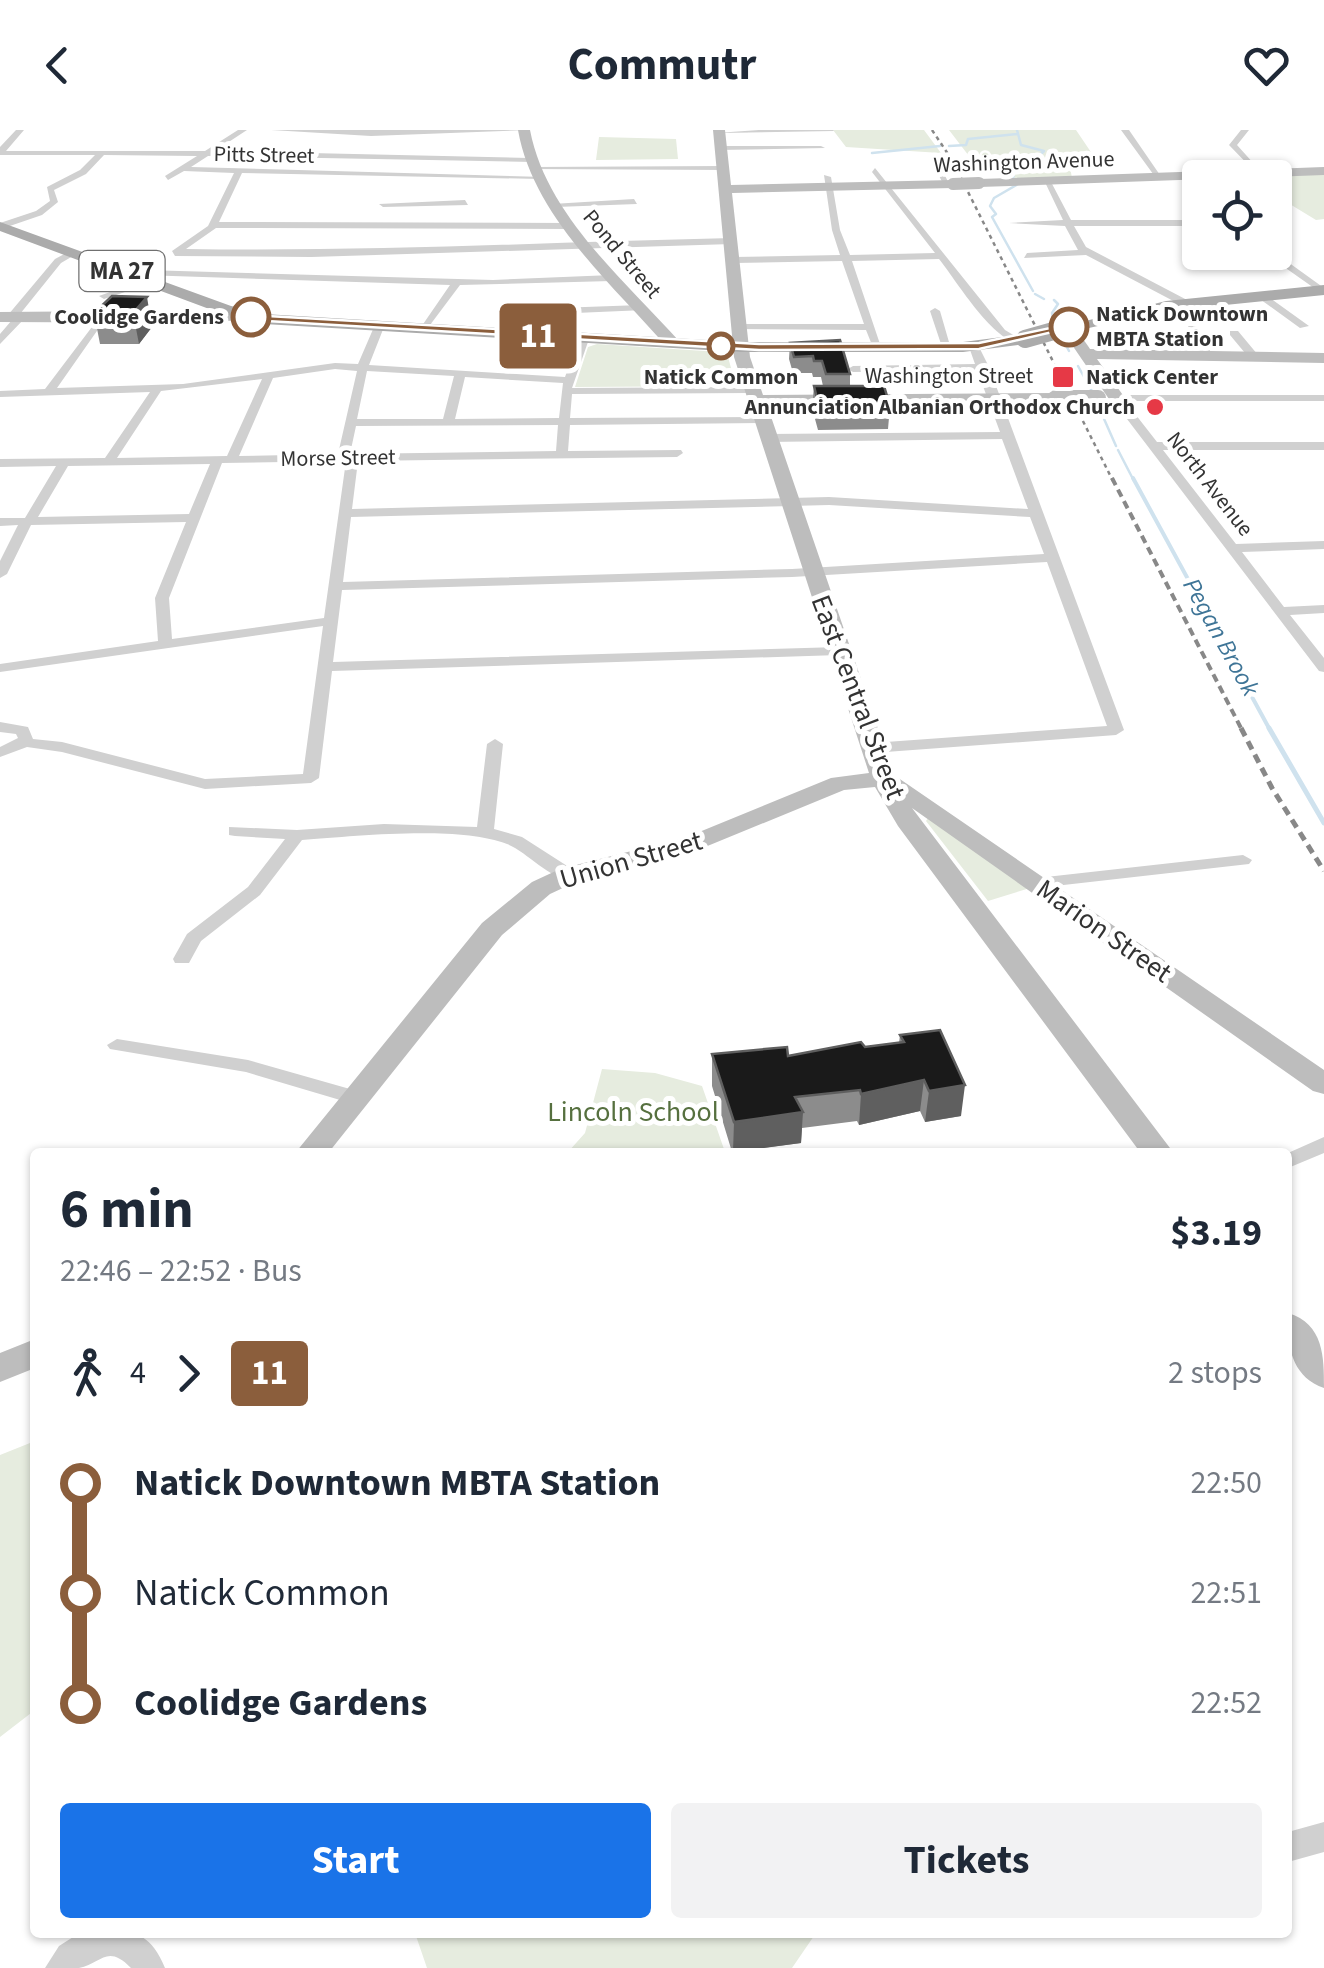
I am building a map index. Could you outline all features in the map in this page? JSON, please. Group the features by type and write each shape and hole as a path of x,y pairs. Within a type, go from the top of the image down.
{"main road":[{"name":"MA 27","path":"0,226 244,315 674,344 740,337 845,348 974,346 1021,340 1185,303 1323,290"}],"street":[{"path":"0,153 20,130"},
{"path":"168,178 244,130"},
{"path":"275,130 522,136"},
{"path":"1124,130 1158,176"},
{"path":"1246,130 1233,145 1248,160"},
{"path":"720,132 830,131"},
{"name":"East Central Street","path":"720,132 740,337 788,502 883,779 908,822 1155,1148"},
{"path":"326,173 371,134"},
{"name":"Pond Street","path":"522,136 539,174 583,245 674,344"},
{"path":"364,142 479,143"},
{"path":"182,169 464,178 723,170 821,148"},
{"path":"0,226 48,208 54,200 50,189 83,172 102,152"},
{"name":"Pitts Street","path":"0,153 346,156 539,174"},
{"path":"936,163 950,184"},
{"name":"Washington Avenue","path":"723,170 890,187 1182,175"},
{"path":"875,170 1001,332 1021,340"},
{"path":"104,296 144,277 213,225 238,171"},
{"name":"Washington Avenue","path":"1292,172 1324,171"},
{"path":"464,178 467,227"},
{"path":"1046,180 1080,247 1185,303"},
{"path":"828,182 836,230 878,348"},
{"path":"383,204 465,202"},
{"path":"556,204 634,202"},
{"path":"1012,223 1182,223"},
{"path":"213,225 571,226"},
{"path":"177,252 302,254 732,241"},
{"path":"1027,256 1088,252"},
{"path":"0,341 11,317 58,261 74,254"},
{"path":"281,277 302,254"},
{"path":"734,260 943,256"},
{"path":"1292,269 1323,290"},
{"path":"144,277 457,282 612,278"},
{"path":"424,330 457,282"},
{"path":"1260,296 1304,326"},
{"path":"528,312 640,308"},
{"path":"934,311 947,347"},
{"path":"11,317 244,315"},
{"path":"48,392 101,318"},
{"path":"0,752 24,742 205,784 311,778 345,513 350,423 363,366 379,327"},
{"path":"740,337 870,327"},
{"path":"1192,328 1210,356"},
{"name":"North Avenue","path":"1059,330 1071,334 1151,446 1324,668"},
{"path":"1234,333 1254,357"},
{"path":"562,455 568,386 584,339"},
{"path":"872,748 1116,730 974,346"},
{"path":"845,348 850,386 984,368"},
{"path":"1084,354 1324,358"},
{"path":"0,394 156,389 326,366 363,366 461,372 759,412 1008,435"},
{"path":"448,422 461,372"},
{"path":"165,644 162,598 193,518 269,375"},
{"name":"Washington Street","path":"759,412 850,386 996,398 1324,398"},
{"path":"109,461 156,389"},
{"path":"350,423 564,422 759,412"},
{"path":"1151,446 1324,446"},
{"name":"Morse Street","path":"0,463 677,453"},
{"path":"0,574 64,462"},
{"path":"345,513 788,502 1034,513"},
{"path":"0,522 193,518"},
{"path":"1231,548 1324,545"},
{"path":"336,586 811,572 1050,558"},
{"path":"1280,611 1324,609"},
{"path":"0,668 331,621"},
{"path":"324,667 839,651"},
{"path":"0,727 22,730 26,734 24,742"},
{"path":"485,832 495,744"},
{"name":"Union Street","path":"315,1148 505,915 541,888 569,875 696,842 828,786 883,779"},
{"name":"Marion Street","path":"883,779 1324,1084"},
{"path":"236,830 297,836 384,828 485,832 516,841 569,875"},
{"path":"182,959 194,938 254,891 297,836"},
{"path":"1037,883 1242,860"},
{"path":"116,1045 248,1066 357,1098"},
{"path":"1292,1159 1324,1144"},
{"path":"1292,1331 1324,1374"},
{"path":"0,1368 30,1356"},
{"path":"1292,1846 1324,1837"},
{"path":"61,1968 80,1949 114,1939 141,1952 149,1968"}],"green space":[{"path":"833,130 924,130 941,153 846,147"},
{"path":"949,130 1076,130 1097,161 1069,162 1072,178 1013,180 1015,159 972,160"},
{"path":"599,137 676,139 678,159 596,160"},
{"path":"1324,173 1324,219 1316,220 1292,205 1292,175"},
{"name":"Natick Common","path":"597,344 720,352 728,357 736,386 575,387 588,347"},
{"path":"928,818 1030,888 988,901 926,821"},
{"name":"Lincoln School","path":"602,1069 655,1073 702,1086 724,1148 572,1148 585,1133"},
{"path":"30,1443 30,1714 0,1737 0,1455"},
{"path":"417,1938 813,1938 792,1968 427,1968"}],"building":[{"path":"112,296 147,297 133,313 94,313"},
{"path":"840,340 850,374 826,374 822,361 814,361 813,356 794,357 790,343"},
{"path":"814,386 884,386 890,406 819,407"},
{"path":"940,1030 965,1085 929,1091 924,1080 861,1094 860,1090 795,1097 803,1112 734,1122 712,1054 787,1047 788,1056 861,1042 865,1047 904,1042 900,1035"}],"waterway":[{"name":"Pegan Brook","path":"1013,179 1015,166 1032,165 1027,159 1036,159 1044,151 1021,145 1017,130"},
{"path":"949,146 966,145 968,139 1017,134"},
{"path":"872,153 940,146"},
{"name":"Pegan Brook","path":"1018,184 994,198 990,206 996,214 992,217 1033,291"},
{"name":"Pegan Brook","path":"1035,294 1044,299"},
{"name":"Pegan Brook","path":"1054,300 1058,304 1052,313 1054,324"},
{"name":"Pegan Brook","path":"1061,336 1069,351"},
{"name":"Pegan Brook","path":"1078,366 1093,393"},
{"name":"Pegan Brook","path":"1097,403 1116,446"},
{"name":"Pegan Brook","path":"1118,450 1134,481"},
{"name":"Pegan Brook","path":"1133,478 1270,730"},
{"name":"Pegan Brook","path":"1269,728 1324,823"}],"railway":[{"path":"932,130 952,160 1113,481"},
{"path":"1112,478 1242,730"},
{"path":"1241,728 1272,788 1324,871"}],"bus line":[{"name":"11","path":"251,317 759,347 995,345 1069,327"}],"place":[{"name":"Coolidge Gardens","path":"251,317"},
{"name":"Natick Downtown MBTA Station","path":"1069,327"},
{"name":"Natick Common","path":"721,346"},
{"name":"Natick Center","path":"1063,377"},
{"name":"Annunciation Albanian Orthodox Church","path":"1155,407"}]}
